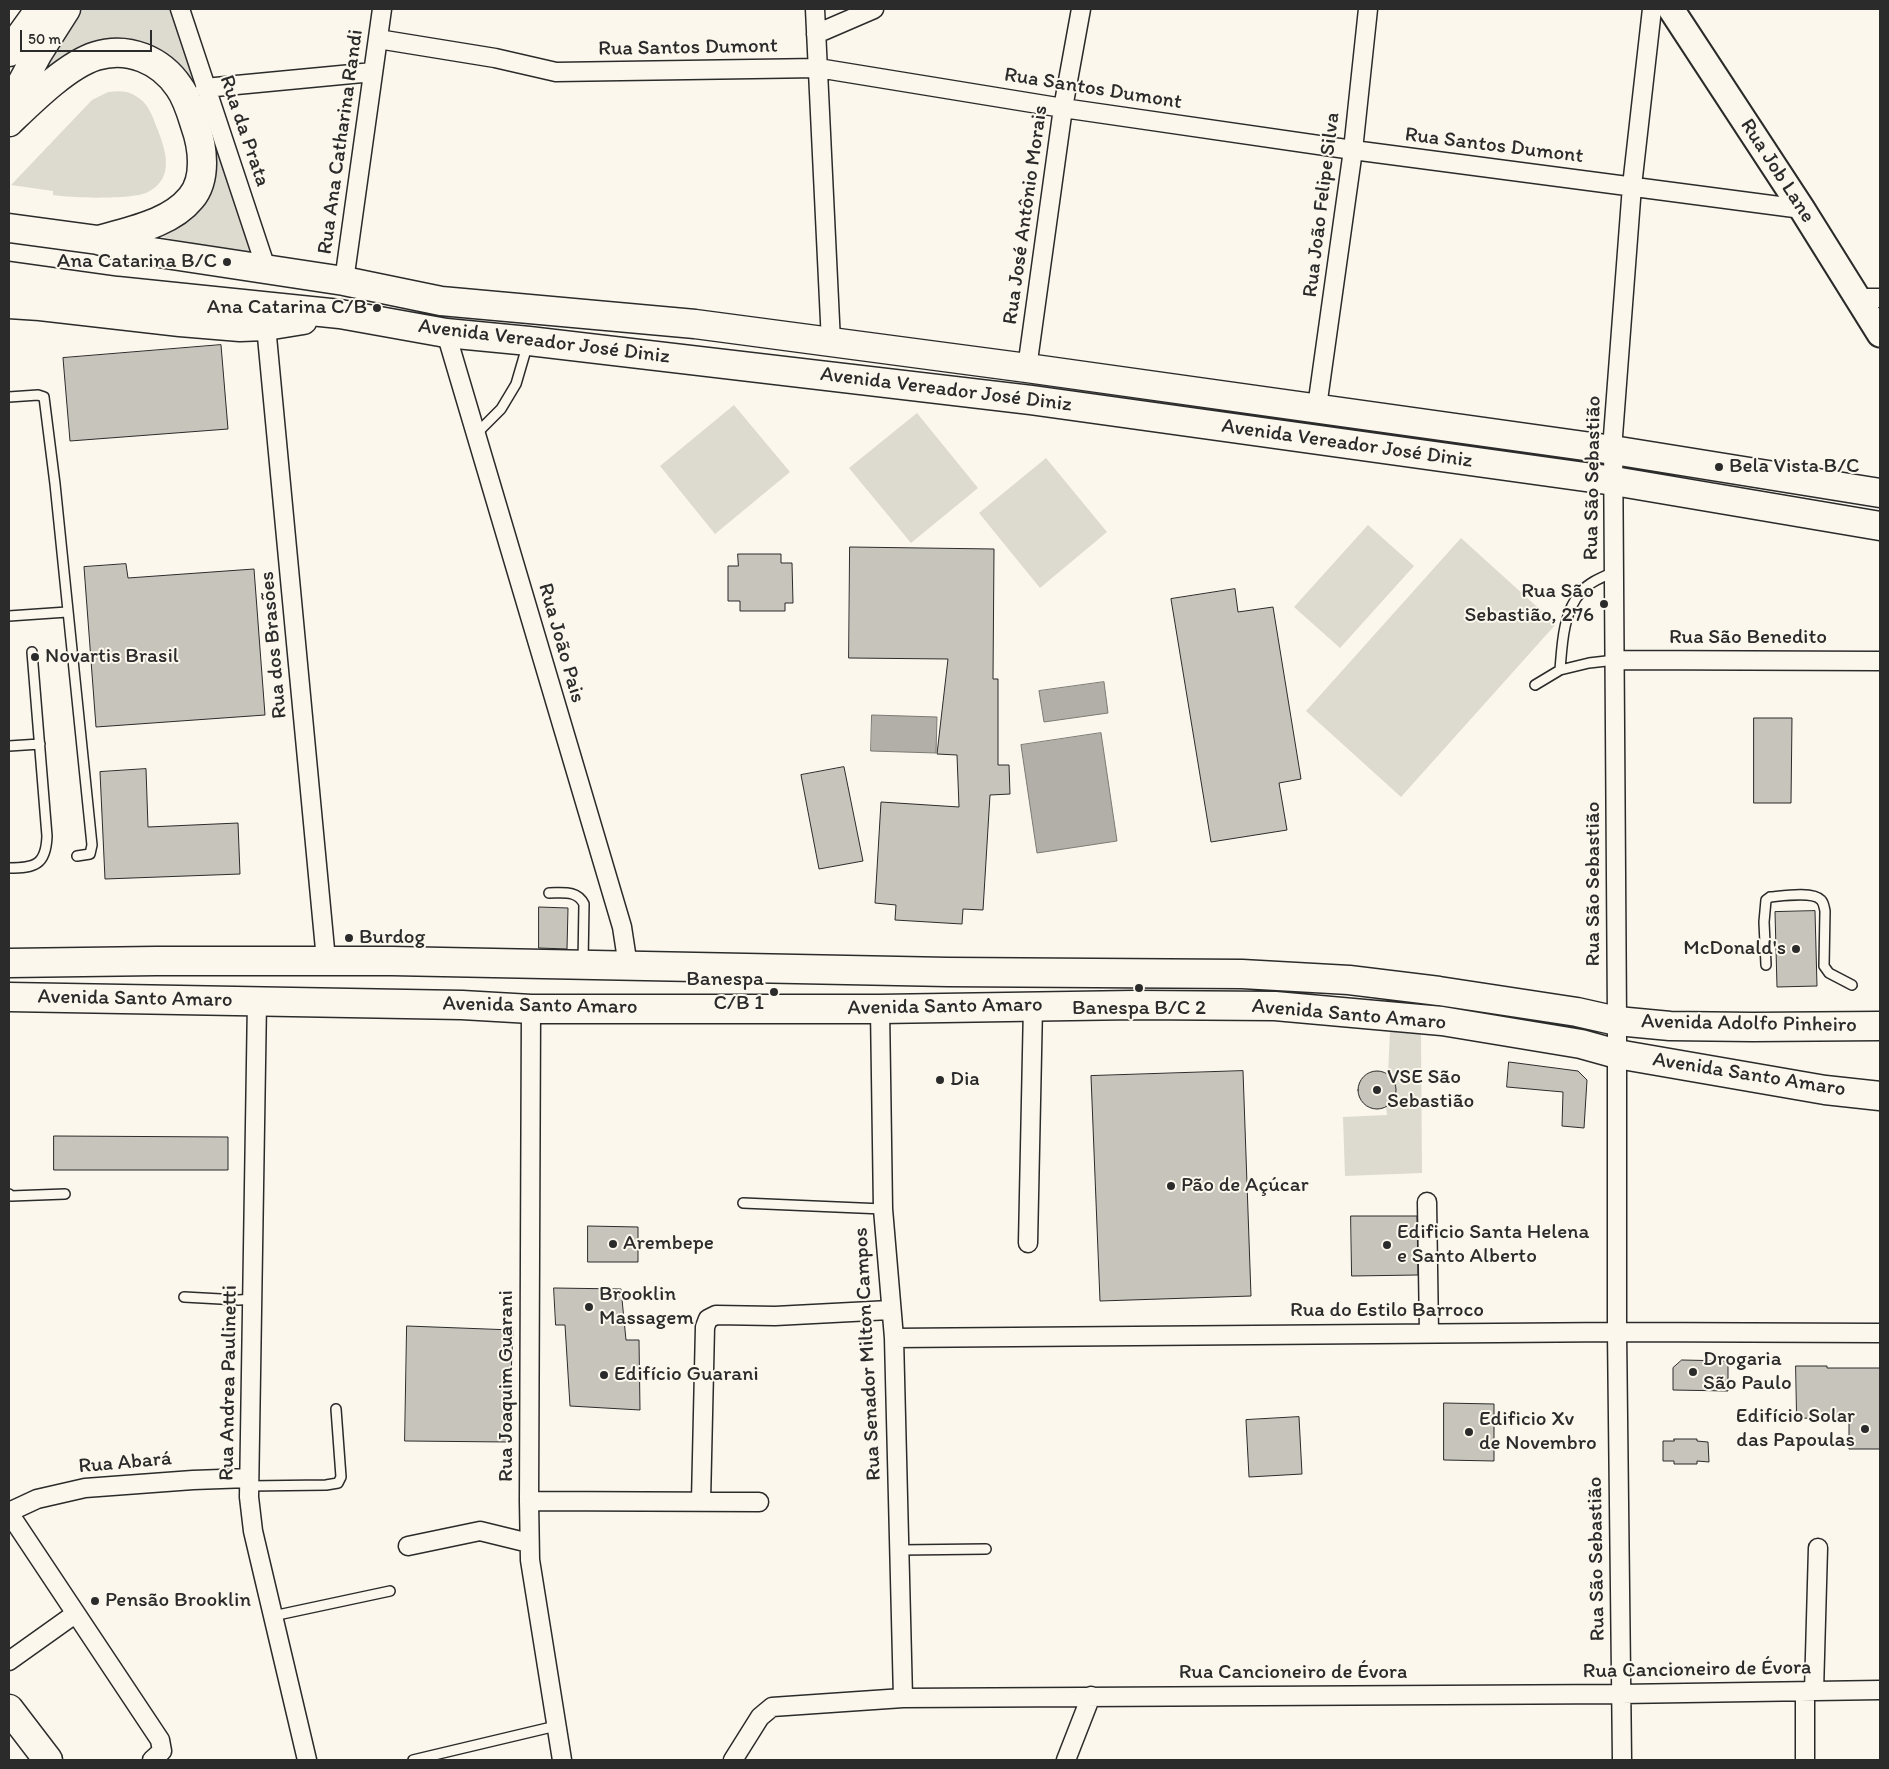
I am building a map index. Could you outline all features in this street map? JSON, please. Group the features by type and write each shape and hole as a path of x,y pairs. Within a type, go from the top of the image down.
{"main road":[{"path":"9,52 40,9"},
{"path":"9,107 38,53 66,9"},
{"path":"9,122 67,72 84,60 114,53 142,57 165,70 180,88 189,105 199,136 202,156 197,186 192,198 181,208 155,224 98,240 9,228"},
{"name":"Avenida Vereador José Diniz","path":"98,240 126,248 344,281 442,301 695,324 1027,368 1317,407 1613,450 1880,493"},
{"name":"Avenida Vereador José Diniz","path":"9,276 118,291 340,314 446,333 529,340 1031,400 1614,481 1880,526"},
{"path":"9,304 240,327 266,326 340,314"},
{"name":"Avenida Santo Amaro","path":"9,963 326,960 1108,974 1242,974 1350,980 1577,1012 1617,1021"},
{"name":"Avenida Santo Amaro","path":"9,997 462,1005 531,1009 1134,1005 1274,1006 1442,1021 1581,1044 1617,1054 1825,1090 1878,1094"},
{"name":"Avenida Adolfo Pinheiro","path":"1617,1021 1688,1026 1880,1026"},
{"path":"9,1709 48,1760"}],"street":[{"name":"Rua da Prata","path":"180,9 266,268"},
{"name":"Rua Ana Catharina Randi","path":"344,281 382,9"},
{"path":"815,9 831,342"},
{"path":"816,34 874,9"},
{"name":"Rua José Antônio Morais","path":"1027,368 1063,108 1080,9"},
{"name":"Rua João Felipe Silva","path":"1317,407 1353,150 1368,9"},
{"name":"Rua São Sebastião","path":"1622,1760 1617,1332 1613,450 1632,186 1652,9"},
{"name":"Rua Job Lane","path":"1671,9 1802,209 1869,298 1880,334"},
{"name":"Rua Santos Dumont","path":"378,39 495,58 556,72 818,68 1063,108 1353,150 1802,209"},
{"path":"205,88 373,72"},
{"name":"Rua dos Brasões","path":"266,326 326,960"},
{"name":"Rua João Pais","path":"446,333 622,927 628,966"},
{"name":"Rua São Benedito","path":"1615,660 1880,661"},
{"name":"Rua Andrea Paulinetti","path":"257,1001 254,1299 249,1482 253,1531 307,1760"},
{"path":"1028,1243 1033,1006"},
{"name":"Rua Senador Milton Campos","path":"880,1008 882,1209 894,1338 903,1698"},
{"name":"Rua Joaquim Guarani","path":"531,1009 529,1543 530,1560 562,1760"},
{"path":"1427,1202 1429,1334"},
{"path":"700,1501 705,1341 706,1322 708,1319 716,1315 775,1316 890,1310"},
{"name":"Rua do Estilo Barroco","path":"894,1338 1617,1332 1880,1333"},
{"name":"Rua Abará","path":"9,1513 37,1499 85,1488 193,1480 249,1482"},
{"path":"529,1501 759,1502"},
{"path":"9,1513 160,1740 162,1752 152,1760"},
{"path":"408,1546 480,1531 529,1543"},
{"path":"1805,1760 1818,1548"},
{"path":"9,1661 75,1614"},
{"name":"Rua Cancioneiro de Évora","path":"733,1760 760,1717 772,1707 903,1698 1621,1694 1880,1690"},
{"path":"1066,1760 1091,1696"}],"lane":[{"path":"476,434 501,409 516,384 529,340"},
{"path":"9,398 38,395 44,397 55,484 92,845 90,854 77,856"},
{"path":"1560,670 1563,640 1570,611 1581,592 1596,580 1614,572"},
{"path":"9,616 67,612"},
{"path":"9,868 28,868 37,864 47,849 32,652"},
{"path":"1535,685 1560,670 1589,663 1615,660"},
{"path":"9,746 40,744"},
{"path":"549,893 574,894 581,897 584,904 583,965"},
{"path":"1766,965 1764,922 1766,900 1770,896 1815,896 1820,898 1825,912 1824,966 1829,972 1852,985"},
{"path":"9,1194 11,1196 65,1194"},
{"path":"743,1203 882,1209"},
{"path":"184,1298 254,1299"},
{"path":"249,1482 326,1485 338,1483 341,1477 336,1409"},
{"path":"900,1550 986,1549"},
{"path":"273,1616 390,1591"},
{"path":"413,1760 556,1726"}],"shaded area":[{"path":"80,9 172,9 251,240 251,250 246,254 162,237 189,220 211,191 215,154 177,65 144,44 98,45 38,78"},
{"path":"121,91 131,93 143,101 151,114 163,146 166,163 165,172 157,186 140,195 102,198 53,195 53,191 11,185 92,100 108,92"},
{"path":"734,405 790,472 715,534 660,466"},
{"path":"917,413 978,488 911,543 849,468"},
{"path":"1046,458 1107,532 1040,588 979,513"},
{"path":"1368,525 1414,566 1340,648 1294,607"},
{"path":"1461,538 1556,624 1401,797 1306,711"},
{"path":"1104,682 1108,713 1044,722 1039,691"},
{"path":"872,715 937,717 936,753 871,751"},
{"path":"1101,733 1117,841 1037,853 1021,745"},
{"path":"1390,1030 1421,1033 1422,1173 1345,1176 1343,1117 1387,1115 1386,1106 1392,1101 1396,1091 1393,1081 1388,1075"}],"building":[{"path":"221,345 228,429 70,441 63,358"},
{"path":"850,547 994,549 993,679 998,679 998,765 1009,765 1010,794 990,795 983,910 963,909 962,924 895,920 896,905 875,903 881,802 959,807 957,755 937,754 948,659 849,658"},
{"path":"738,554 781,554 781,563 792,563 793,603 785,603 785,611 740,611 740,601 728,601 728,566 738,566"},
{"path":"126,564 128,578 254,569 265,715 96,727 84,567"},
{"path":"1235,589 1238,612 1273,607 1301,779 1279,783 1287,830 1211,842 1171,599"},
{"path":"1754,718 1792,718 1791,803 1754,803"},
{"path":"844,767 863,861 819,869 801,775"},
{"path":"146,769 148,827 238,823 240,874 105,879 100,772"},
{"path":"539,907 568,908 567,949 539,948"},
{"name":"McDonald's","path":"1815,911 1817,986 1777,987 1775,912"},
{"path":"1509,1062 1578,1071 1587,1080 1584,1128 1562,1126 1563,1092 1507,1087"},
{"name":"Pão de Açúcar","path":"1243,1071 1251,1296 1100,1301 1091,1076"},
{"name":"VSE São Sebastião","path":"1377,1071 1390,1077 1396,1090 1390,1103 1377,1109 1364,1103 1358,1090 1364,1077"},
{"path":"54,1136 228,1137 228,1170 54,1170"},
{"name":"Edificio Santa Helena e Santo Alberto","path":"1351,1216 1417,1216 1418,1275 1352,1276"},
{"name":"Arembepe","path":"588,1226 638,1227 638,1262 588,1262"},
{"path":"554,1288 621,1289 626,1340 639,1340 640,1410 570,1406 565,1325 556,1325"},
{"path":"407,1326 513,1330 508,1442 405,1441"},
{"path":"1682,1360 1728,1361 1728,1391 1673,1390 1673,1368"},
{"path":"1796,1366 1880,1368 1880,1449 1849,1449 1849,1419 1797,1418"},
{"name":"Edificio Xv de Novembro","path":"1444,1403 1494,1404 1494,1461 1444,1460"},
{"path":"1299,1417 1302,1474 1249,1477 1246,1420"},
{"path":"1674,1439 1697,1439 1697,1441 1708,1442 1709,1462 1697,1461 1697,1464 1674,1464 1674,1461 1663,1461 1663,1441 1674,1441"}],"place":[{"name":"Ana Catarina B/C","path":"227,262"},
{"name":"Ana Catarina C/B","path":"377,308"},
{"name":"Bela Vista B/C","path":"1719,467"},
{"name":"Rua São Sebastião, 276","path":"1604,604"},
{"name":"Novartis Brasil","path":"35,657"},
{"name":"Burdog","path":"349,938"},
{"name":"McDonald's","path":"1796,949"},
{"name":"Banespa B/C 2","path":"1139,988"},
{"name":"Banespa C/B 1","path":"774,992"},
{"name":"Dia","path":"940,1080"},
{"name":"VSE São Sebastião","path":"1377,1090"},
{"name":"Pão de Açúcar","path":"1171,1186"},
{"name":"Arembepe","path":"613,1244"},
{"name":"Edificio Santa Helena e Santo Alberto","path":"1387,1245"},
{"name":"Brooklin Massagem","path":"589,1307"},
{"name":"Drogaria São Paulo","path":"1693,1372"},
{"name":"Edifício Guarani","path":"604,1375"},
{"name":"Edifício Solar das Papoulas","path":"1865,1429"},
{"name":"Edificio Xv de Novembro","path":"1469,1432"},
{"name":"Pensão Brooklin","path":"95,1601"}]}
